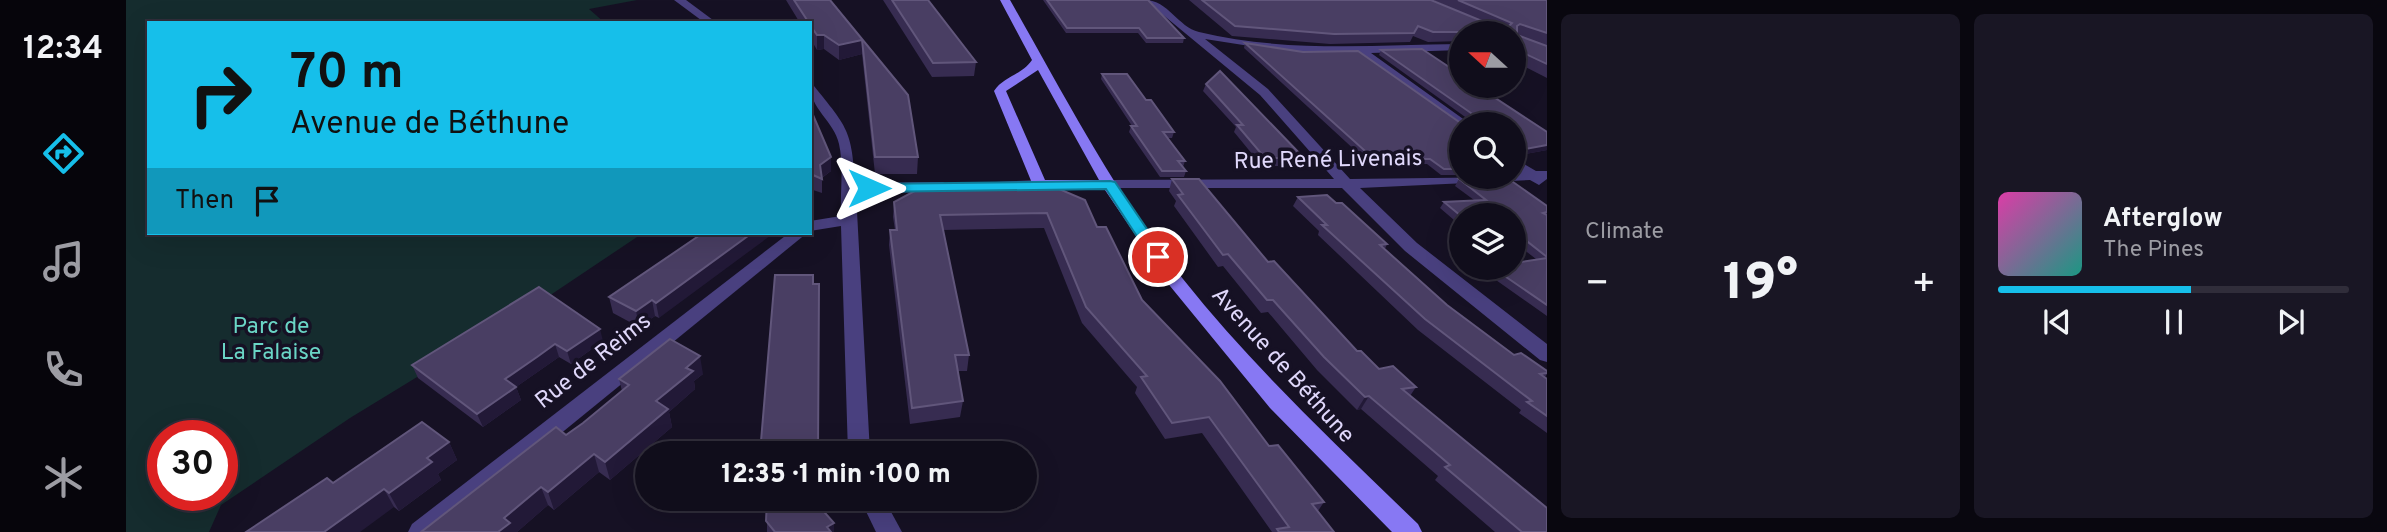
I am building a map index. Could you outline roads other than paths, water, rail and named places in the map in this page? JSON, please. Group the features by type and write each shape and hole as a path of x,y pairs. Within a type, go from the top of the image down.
{"street":[{"path":"679,0 709,21"},
{"name":"Avenue de Béthune","path":"1005,0 1037,62 1110,185 1166,269 1213,329 1315,441 1409,532"},
{"path":"1150,0 1264,92 1346,183 1428,261 1547,355"},
{"path":"1190,33 1281,50 1361,51 1449,47"},
{"path":"1361,51 1449,115"},
{"path":"1037,62 1032,71 1003,86 1000,91 1039,185"},
{"path":"1012,81 1037,81 1054,87"},
{"path":"812,91 827,106 842,131 849,188 858,441"},
{"path":"1526,169 1543,179"},
{"name":"Rue René Livenais","path":"1110,185 1543,179"},
{"path":"982,187 1110,185"},
{"path":"849,188 953,187"},
{"path":"812,226 849,220"},
{"name":"Rue de Reims","path":"422,532 796,235"},
{"path":"878,511 889,532"}],"park label":[{"name":"Parc de La Falaise","path":"271,340"}]}
